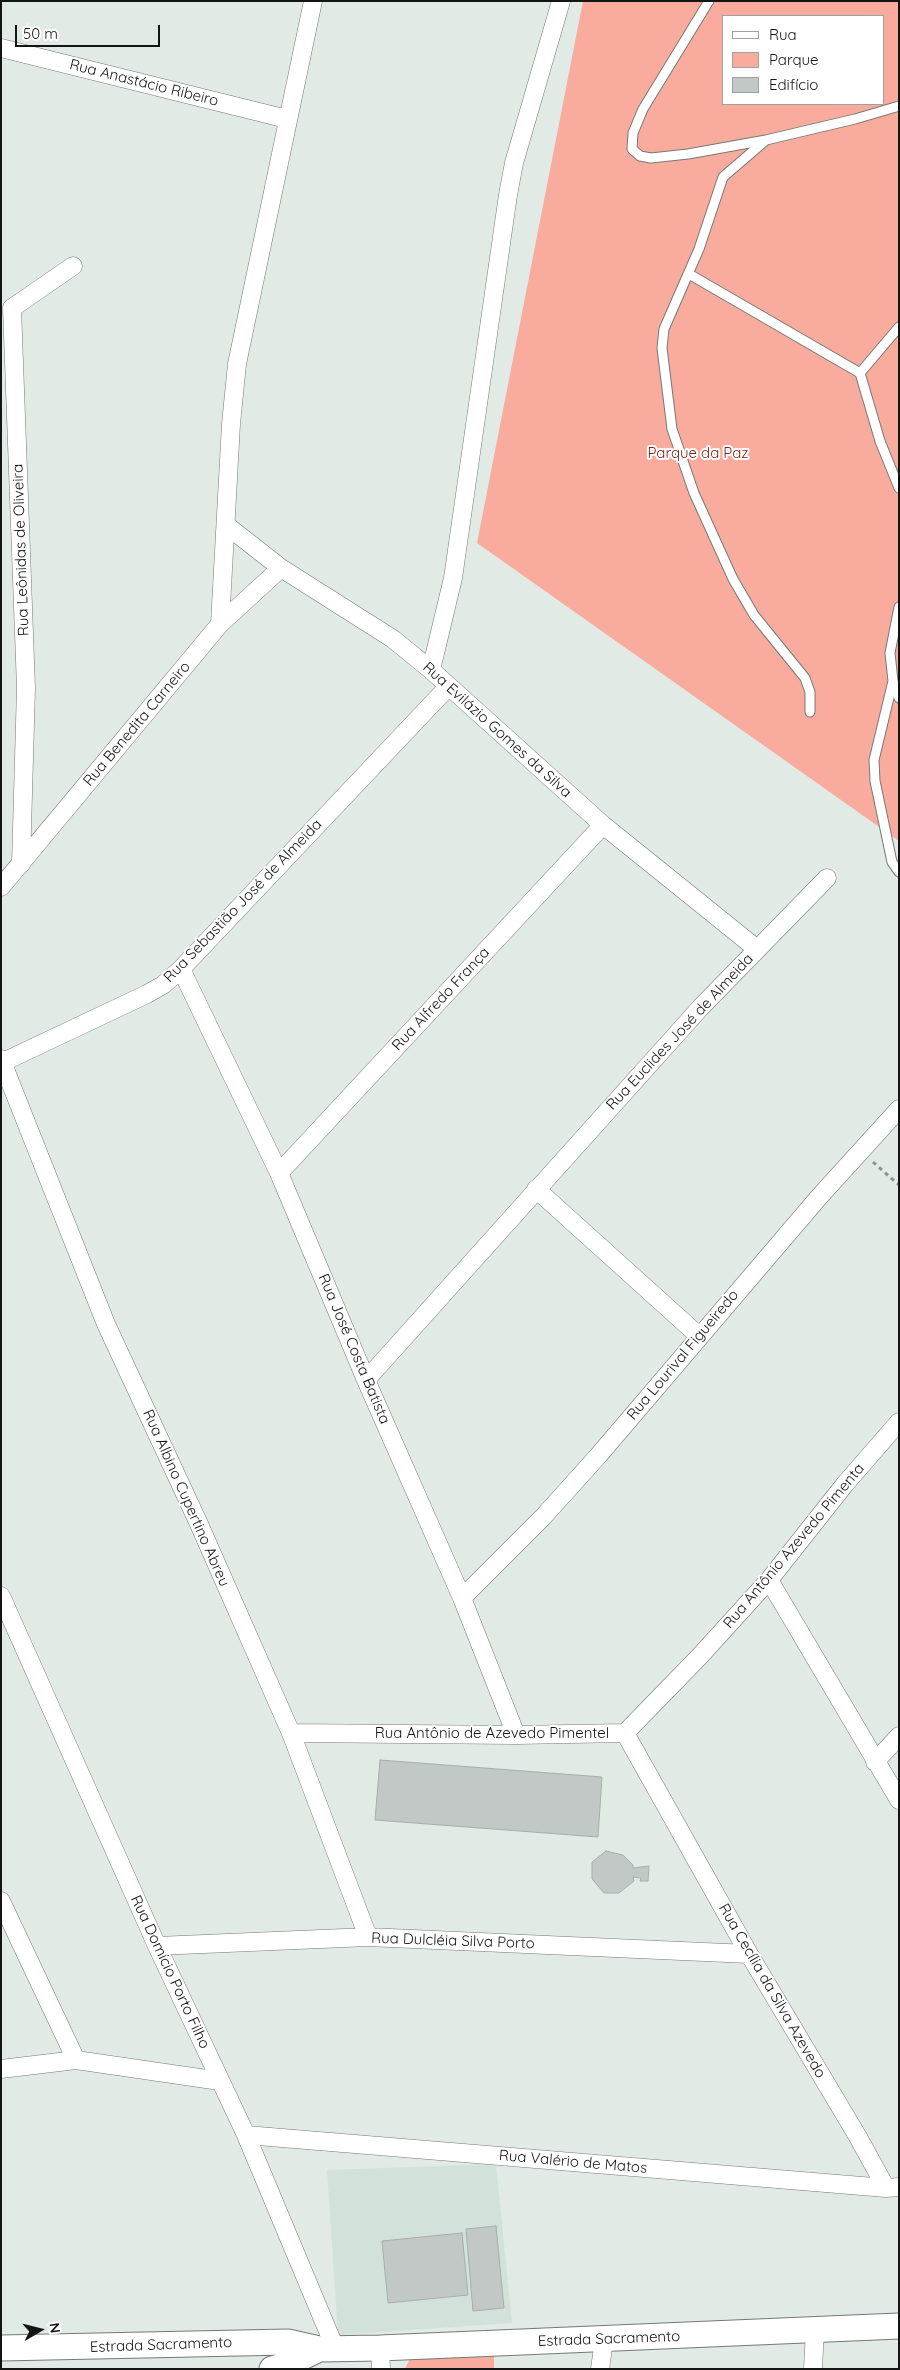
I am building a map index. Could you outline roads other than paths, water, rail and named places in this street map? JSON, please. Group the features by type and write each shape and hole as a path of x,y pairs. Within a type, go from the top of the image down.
{"main road":[{"name":"Estrada Sacramento","path":"1,2348 288,2342 380,2358 604,2340 899,2326"},
{"name":"Estrada Sacramento","path":"272,2369 327,2348"}],"street":[{"path":"220,624 230,424 237,364 313,1"},
{"path":"431,670 453,578 514,163 561,1"},
{"name":"Rua Anastácio Ribeiro","path":"1,48 287,119"},
{"name":"Rua Leônidas de Oliveira","path":"21,864 26,688 7,304 73,266"},
{"name":"Rua Evilázio Gomes da Silva","path":"226,525 281,568 393,639 431,670 603,825 757,949"},
{"name":"Rua Benedita Carneiro","path":"1,887 220,624 281,568"},
{"name":"Rua Sebastião José de Almeida","path":"2,1061 147,994 162,985 181,969 448,687"},
{"name":"Rua Alfredo França","path":"279,1173 603,825"},
{"name":"Rua Euclides José de Almeida","path":"366,1380 701,1007 827,878"},
{"name":"Rua José Costa Batista","path":"181,969 279,1173 366,1380 462,1598 516,1735"},
{"name":"Rua Albino Cupertino Abreu","path":"2,1061 106,1324 199,1524 291,1733 368,1937"},
{"name":"Rua Lourival Figueiredo","path":"462,1598 544,1517 860,1150 899,1109"},
{"path":"536,1189 699,1336"},
{"name":"Rua Antônio Azevedo Pimenta","path":"625,1733 699,1657 769,1580 845,1484 899,1422"},
{"path":"769,1580 899,1800"},
{"name":"Rua Domício Porto Filho","path":"1,1596 157,1946 246,2136 327,2348"},
{"name":"Rua Antônio de Azevedo Pimentel","path":"291,1733 516,1735 625,1733 660,1792"},
{"path":"875,1762 899,1736"},
{"name":"Rua Cecília da Silva Azevedo","path":"660,1792 749,1954 858,2137 892,2188"},
{"path":"1,1901 7,1929 76,2060"},
{"name":"Rua Dulcléia Silva Porto","path":"157,1946 368,1937 749,1954"},
{"path":"1,2069 76,2060 220,2081"},
{"name":"Rua Valério de Matos","path":"246,2136 892,2188"},
{"path":"813,2369 815,2330"},
{"path":"600,2369 604,2340"}],"lane":[{"path":"709,1 643,109 633,133 632,149 640,156 651,158 688,154 766,140 855,119 899,106"},
{"path":"766,140 723,177 699,249 664,329 663,356 672,429 694,494 733,579 754,615 805,678 810,692 810,712"},
{"path":"688,274 860,374 880,441 899,488"},
{"path":"860,374 899,327"},
{"path":"899,607 890,653 892,681 874,760 875,781 892,862 899,872"},
{"path":"892,681 899,698"}],"park label":[{"name":"Parque da Paz","path":"698,453"}]}
